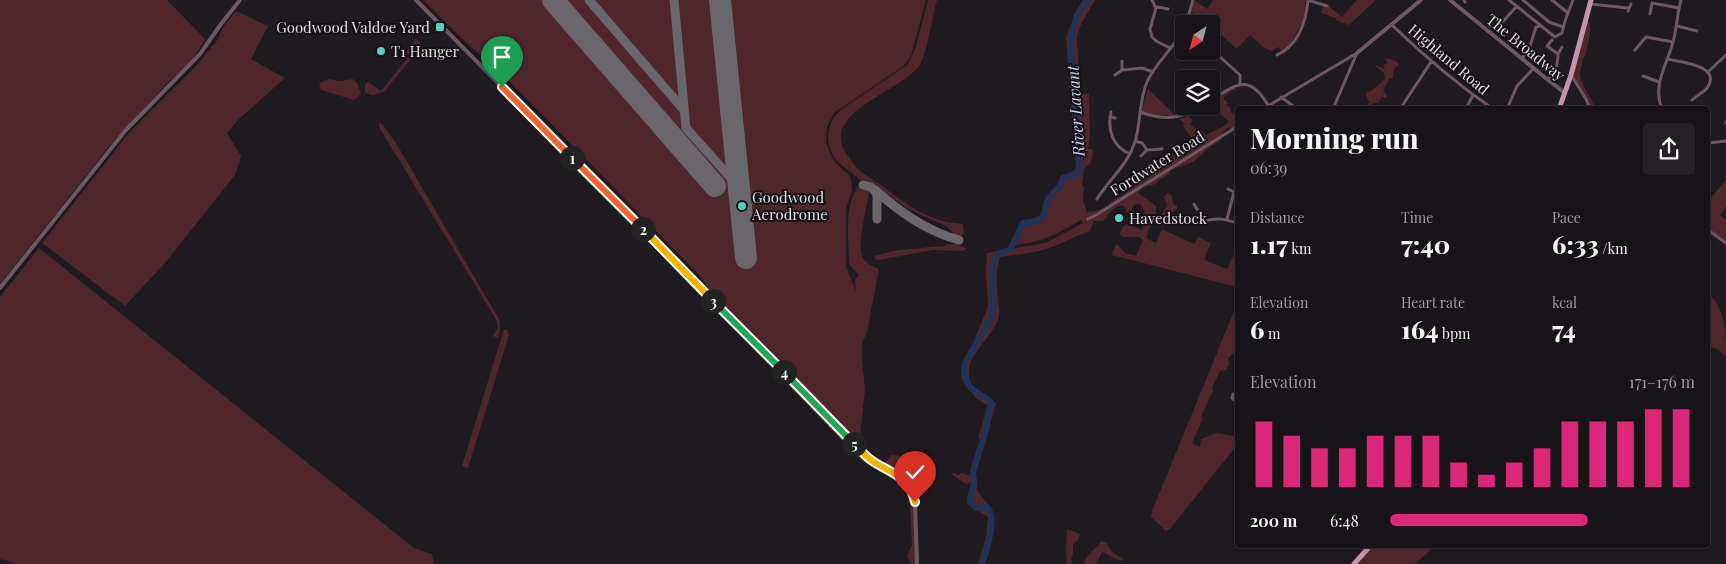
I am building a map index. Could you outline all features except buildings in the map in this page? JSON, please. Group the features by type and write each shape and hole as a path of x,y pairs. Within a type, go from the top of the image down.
{"main road":[{"path":"1560,106 1571,75 1591,2"},
{"path":"1354,564 1368,548"}],"street":[{"path":"0,288 125,131 200,54 240,0"},
{"path":"416,0 858,448 871,460 906,481 915,502 917,564"},
{"path":"1152,0 1156,8 1150,29 1152,37 1170,48"},
{"path":"1189,15 1193,0"},
{"path":"1277,55 1287,51 1292,45 1306,17 1308,0 1327,6"},
{"path":"1220,95 1240,84 1250,85 1256,88 1268,105 1357,53 1421,0"},
{"name":"The Broadway","path":"1450,0 1565,93"},
{"path":"1509,0 1555,37 1562,33 1573,0"},
{"path":"1523,0 1549,22 1563,27"},
{"path":"1552,0 1568,13"},
{"path":"1661,106 1658,95 1659,82 1673,42 1681,0"},
{"path":"1591,2 1629,8"},
{"path":"1650,14 1652,2 1679,8"},
{"path":"1496,29 1517,6"},
{"path":"1156,8 1168,9"},
{"name":"Highland Road","path":"1392,25 1431,62 1489,106"},
{"path":"1521,59 1530,46 1536,27 1540,26"},
{"path":"1677,26 1697,31"},
{"path":"1635,50 1646,37 1673,42"},
{"path":"1552,40 1547,46 1558,54"},
{"path":"1097,198 1104,187 1119,172 1130,154 1135,141 1147,82 1175,41"},
{"path":"1548,80 1558,66 1558,54 1562,47"},
{"path":"1334,106 1357,53"},
{"path":"1708,72 1726,55"},
{"path":"1220,57 1240,75 1240,84"},
{"path":"1667,59 1697,65 1708,72 1710,77 1707,88 1692,100"},
{"path":"1122,60 1122,70"},
{"path":"1402,106 1431,62"},
{"path":"1115,75 1122,70 1142,68 1153,72"},
{"path":"1508,106 1517,86 1533,69"},
{"path":"1571,75 1589,106"},
{"path":"1643,76 1659,82"},
{"path":"1468,106 1473,95"},
{"path":"1281,97 1293,106"},
{"path":"1140,112 1164,119 1185,115"},
{"path":"1115,118 1110,115 1108,121 1112,136 1123,151 1130,154"},
{"name":"Fordwater Road","path":"1088,219 1235,128"},
{"path":"1135,141 1142,143 1147,150"},
{"path":"1710,143 1726,141"},
{"path":"1141,156 1147,150 1162,149"},
{"path":"1227,219 1234,192 1228,188"},
{"path":"1194,204 1204,221 1227,219 1235,223"},
{"path":"1710,231 1726,243"},
{"path":"1234,394 1232,398 1235,400"}],"shaded area":[{"path":"0,0 167,0 205,39 190,62 170,80 110,145 0,284"},
{"name":"Goodwood Aerodrome","path":"423,0 926,0 911,56 905,65 834,113 827,127 826,143 830,153 851,180 852,191 846,208 846,267 856,291 855,280 859,275 849,264 848,223 851,201 860,186 865,186 869,190 861,252 866,262 879,269 867,332 862,344 865,390 860,437 855,441 840,426 841,424 718,301 699,275 508,80 460,37"},
{"path":"928,0 937,0 927,45 919,66 909,76 852,115 843,127 841,141 848,156 863,173 920,212 940,220 963,224 964,233 961,236 957,236 946,226 908,209 871,182 862,182 837,161 828,142 831,123 839,111 907,65 916,46"},
{"path":"1083,0 1095,0 1081,24 1077,40 1080,93 1089,94 1090,135 1088,149 1092,149 1093,152 1091,160 1084,169 1082,185 1084,186 1083,200 1087,212 1106,207 1126,193 1138,180 1147,178 1156,169 1167,163 1173,155 1195,143 1183,126 1185,124 1179,119 1188,116 1193,120 1190,124 1206,135 1229,122 1220,114 1222,108 1220,106 1220,96 1234,87 1235,91 1233,89 1223,98 1228,103 1226,105 1231,109 1230,111 1235,115 1235,129 1227,128 1223,132 1221,140 1193,162 1171,170 1168,175 1160,179 1156,184 1143,187 1138,193 1156,206 1156,215 1158,217 1160,217 1167,206 1164,197 1168,192 1172,196 1173,204 1177,206 1177,209 1150,226 1146,238 1156,243 1162,229 1194,244 1198,237 1211,243 1204,260 1227,269 1235,252 1235,286 1112,255 1117,244 1125,253 1136,256 1143,240 1139,237 1123,237 1119,234 1127,224 1142,230 1145,217 1144,210 1140,204 1135,204 1130,212 1127,213 1125,207 1120,205 1110,212 1103,221 1094,221 1090,231 1052,247 1034,252 1000,257 997,274 999,311 997,322 972,359 969,367 970,381 996,404 976,471 977,490 992,510 994,518 990,549 985,564 978,564 986,537 988,517 967,504 971,483 966,484 951,474 958,475 962,473 971,476 971,467 980,440 978,438 988,406 976,398 968,388 962,379 961,369 974,345 988,307 987,253 1046,243 1083,223 1081,220 1049,237 1013,245 1022,221 1038,217 1042,213 1046,200 1060,185 1061,176 1072,172 1076,168 1066,37 1077,9"},
{"path":"1213,0 1305,0 1305,17 1291,43 1282,52 1279,47 1272,51 1263,47 1250,35 1237,49 1220,34 1220,15 1196,15 1191,12 1195,1 1207,9"},
{"path":"1357,0 1376,0 1349,25 1321,13 1325,3 1342,17"},
{"path":"236,11 268,26 251,59 285,78 239,119 227,133 241,156 235,175 165,263 125,306 42,243 129,133 193,69 216,42 224,26"},
{"path":"1587,21 1590,26 1590,33 1586,55 1582,60 1580,75 1584,87 1595,106 1589,106 1572,76"},
{"path":"416,39 421,43 418,50 384,92 373,95 365,93 365,84 368,82 381,91 409,56 406,52"},
{"path":"1387,58 1399,64 1394,69 1393,78 1389,79 1383,91 1387,96 1386,98 1382,97 1379,102 1372,104 1372,106 1367,106 1369,102 1366,95 1367,92 1371,91 1385,79 1384,73 1375,66 1384,69 1383,65 1387,63"},
{"path":"330,79 339,81 353,79 357,83 361,94 354,100 321,90 319,85 323,81"},
{"path":"1148,89 1176,116 1153,115 1142,111"},
{"path":"379,122 396,143 500,321 498,338 493,336 498,328 497,321 379,127"},
{"path":"1726,180 1726,207 1720,215 1726,220 1726,242 1710,230 1710,199"},
{"path":"957,244 967,249 962,251 933,250 879,260 876,260 874,256 898,250 944,246"},
{"path":"39,248 414,548 432,554 434,564 16,564 0,559 0,297"},
{"path":"1710,295 1722,314 1725,330 1726,357 1718,349 1710,347"},
{"path":"1235,309 1235,352 1228,358 1229,364 1226,370 1220,371 1192,443 1200,447 1201,439 1217,433 1235,437 1235,448 1170,529 1166,531 1151,517"},
{"path":"504,329 507,330 509,335 468,468 462,466"},
{"path":"756,347 870,462 905,482 913,502 916,564 911,564 907,556 912,545 910,506 907,493 902,485 859,458 755,351"},
{"path":"891,455 914,457 929,463 918,482 909,481 884,465"},
{"path":"1067,529 1080,534 1078,540 1073,544 1072,564 1067,564"},
{"path":"1101,541 1107,543 1111,551 1123,559 1122,562 1102,552 1096,564 1084,564 1087,557"},
{"path":"1369,548 1433,548 1415,564 1357,564"}],"waterway":[{"name":"River Lavant","path":"982,564 990,535 990,513 987,507 976,508 971,503 970,497 974,483 973,472 992,404 969,385 964,371 965,365 992,313 992,274 996,256 1010,250 1023,223 1033,222 1042,217 1048,200 1059,187 1063,178 1080,171 1070,41 1077,15 1088,0"}],"taxiway":[{"path":"589,0 683,109"},
{"path":"674,0 686,128 738,186"},
{"path":"863,185 871,187 877,194 877,219"},
{"path":"875,190 914,220 935,231 959,240"}],"runway":[{"path":"553,0 715,186"},
{"path":"720,0 746,258"}],"place":[{"name":"Goodwood Valdoe Yard","path":"440,27"},
{"name":"T1 Hanger","path":"381,51"},
{"name":"Goodwood Aerodrome","path":"742,206"},
{"name":"Havedstock","path":"1119,218"}],"route":[{"path":"502,87 858,448 871,460 906,481 915,502"}]}
